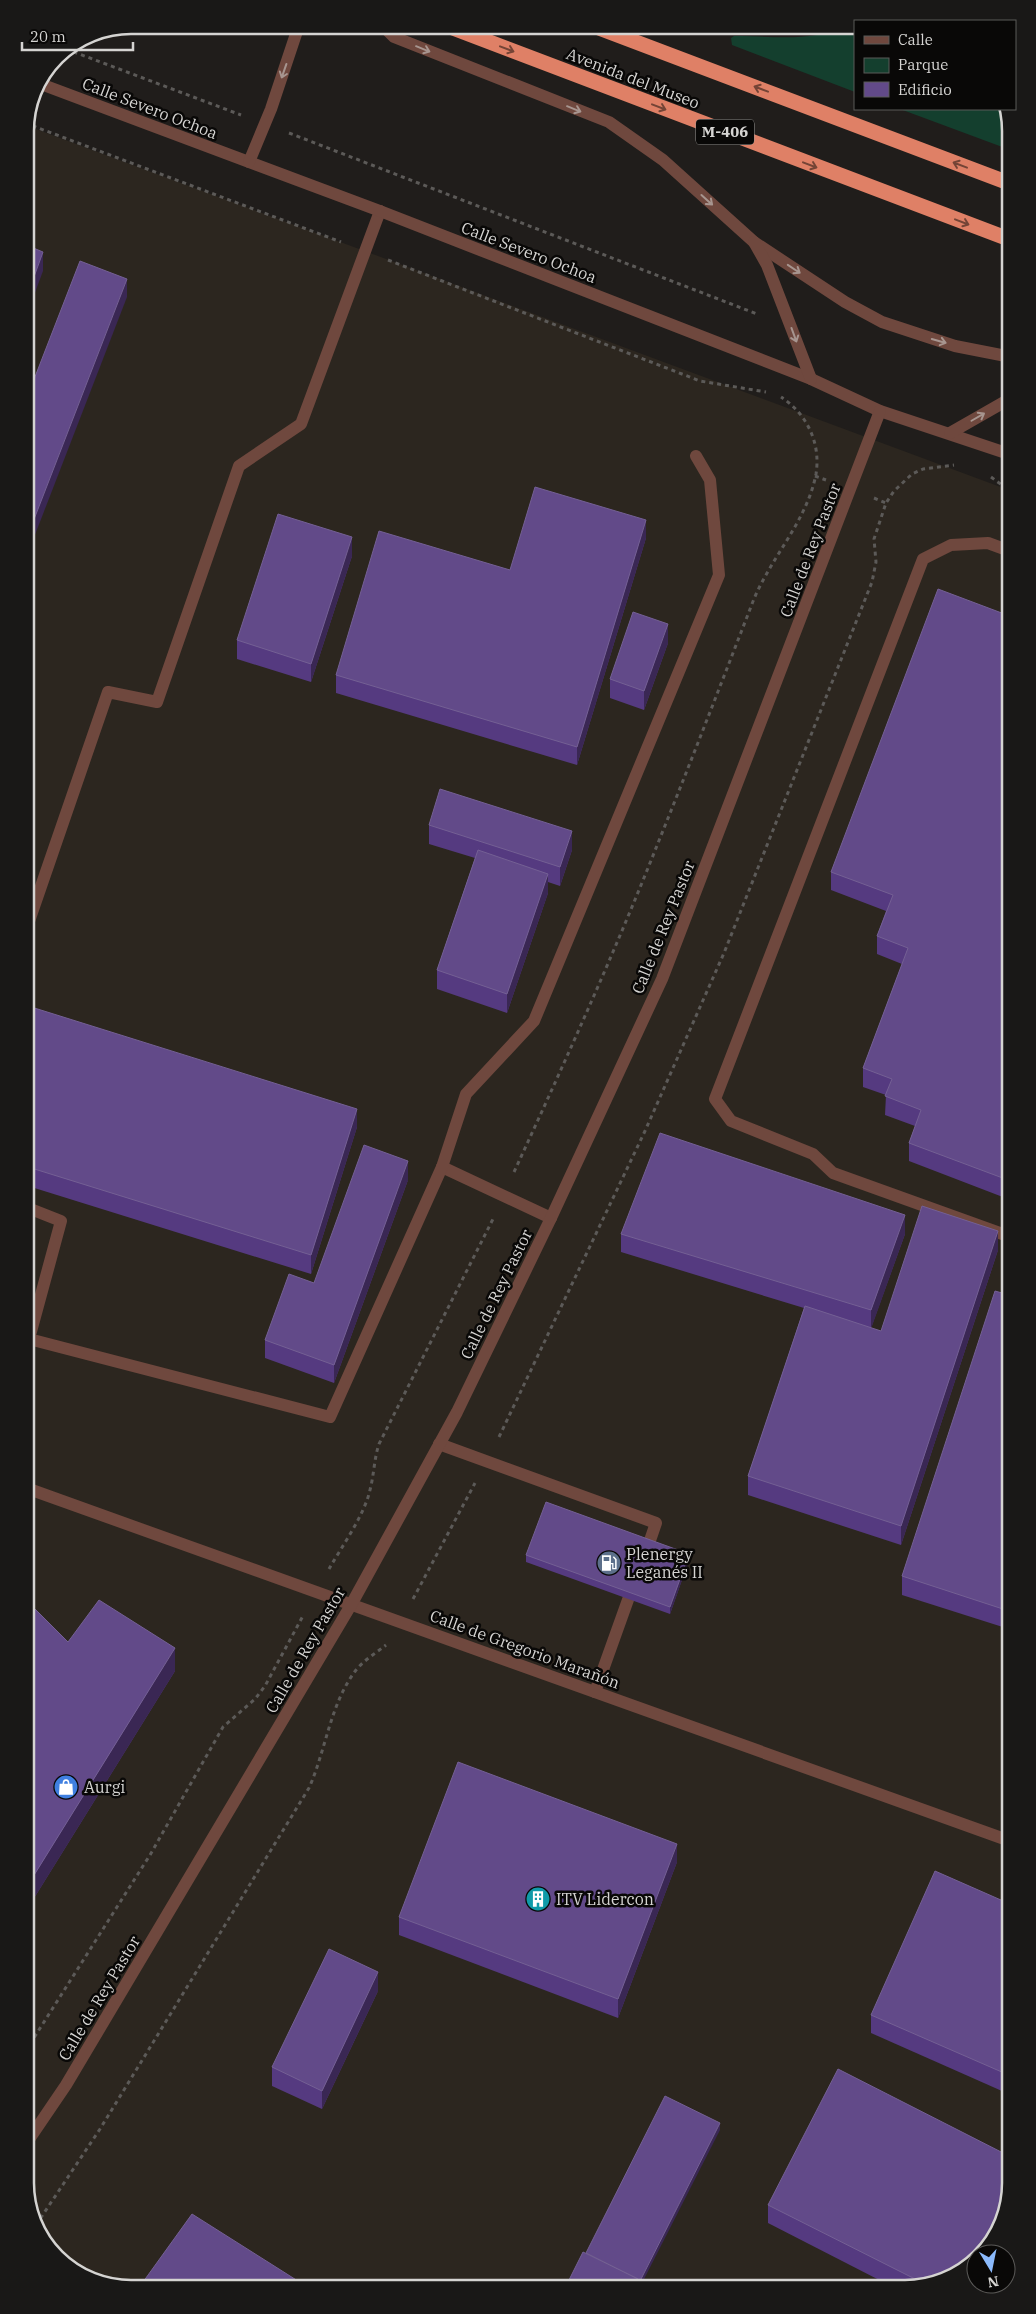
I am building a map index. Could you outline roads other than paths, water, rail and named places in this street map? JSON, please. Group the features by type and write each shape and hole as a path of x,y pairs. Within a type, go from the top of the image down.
{"highway":[{"name":"Avenida del Museo","path":"469,34 1002,236"},
{"path":"616,34 1002,180"}],"street":[{"path":"249,162 265,124 296,34"},
{"path":"391,34 394,37 608,122 663,160 754,242 845,302 882,322 955,346 1002,355"},
{"name":"Calle Severo Ochoa","path":"45,86 380,211 811,379 880,411 1002,452"},
{"path":"34,907 108,692 157,702 239,466 301,424 380,211"},
{"path":"754,242 773,280 811,379"},
{"path":"950,433 1002,403"},
{"name":"Calle de Rey Pastor","path":"34,2132 66,2085 351,1605 439,1444 551,1218 662,979 880,411"},
{"path":"34,1340 330,1417 442,1167 466,1094 534,1021 719,575 710,480 696,456"},
{"path":"1002,548 988,543 951,544 923,559 715,1099 730,1122 814,1154 833,1173 1002,1234"},
{"path":"442,1167 551,1218"},
{"path":"34,1210 61,1221 34,1321"},
{"path":"439,1444 656,1523 595,1692"},
{"name":"Calle de Gregorio Marañón","path":"34,1491 1002,1838"}],"place":[{"name":"Plenergy Leganés II","path":"609,1563"},
{"name":"Aurgi","path":"66,1787"},
{"name":"ITV Lidercon","path":"538,1899"}]}
